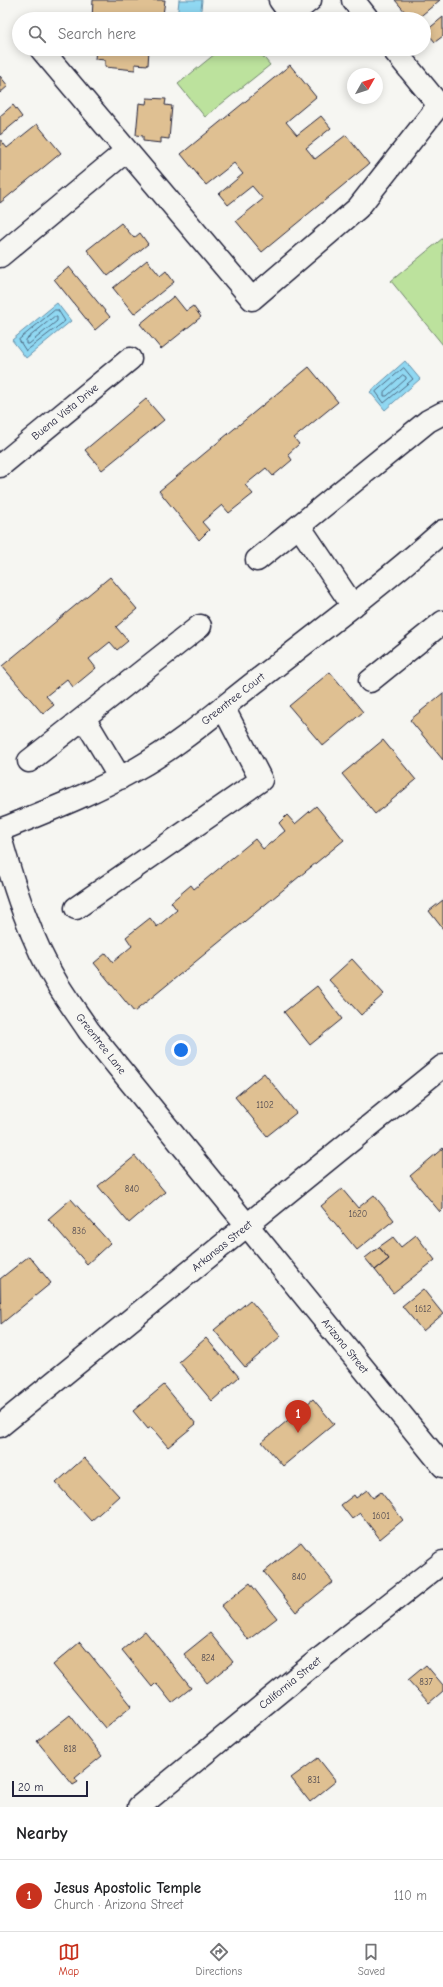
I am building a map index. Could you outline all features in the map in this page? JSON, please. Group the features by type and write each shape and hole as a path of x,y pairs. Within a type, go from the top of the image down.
{"street":[{"path":"280,0 290,12"},
{"path":"296,12 310,0"},
{"path":"353,0 362,12"},
{"path":"47,56 252,299 358,208 439,105 399,56"},
{"path":"0,256 126,151"},
{"name":"Buena Vista Drive","path":"0,466 130,359"},
{"path":"257,560 428,421 443,413"},
{"path":"299,526 353,606"},
{"name":"Greentree Court","path":"0,830 90,794 139,768 223,707 353,606 400,569 443,531"},
{"path":"370,681 443,622"},
{"path":"29,761 200,626"},
{"path":"76,908 261,780 223,707"},
{"path":"84,718 120,778"},
{"name":"Greentree Lane","path":"0,837 8,865 35,940 58,985 89,1031 247,1225"},
{"name":"Arkansas Street","path":"0,1426 443,1066"},
{"name":"Arizona Street","path":"247,1225 443,1466"},
{"name":"California Street","path":"139,1807 312,1665 443,1562"}],"green space":[{"path":"212,56 263,56 270,65 205,117 178,84"},
{"path":"443,238 443,345 391,281"}],"water":[{"path":"179,0 202,0 201,12 178,12"},
{"path":"57,303 71,321 26,358 12,340"},
{"path":"405,361 420,379 385,410 370,392"}],"building":[{"path":"93,0 165,0 163,12 92,12"},
{"path":"395,0 440,0 425,12 405,12"},
{"path":"443,17 443,36 435,42 431,37 431,27"},
{"path":"95,56 149,56 148,65 135,64 135,70 105,67 105,60 95,59"},
{"path":"290,65 316,97 286,122 297,135 321,116 331,128 306,148 315,159 346,135 369,164 262,252 236,221 263,199 252,186 228,205 219,194 243,174 234,163 206,185 181,154"},
{"path":"0,76 8,86 0,93"},
{"path":"147,98 166,99 165,105 172,106 169,139 161,138 161,143 143,141 143,136 136,135 139,103 146,104"},
{"path":"13,105 22,117 0,135 0,116"},
{"path":"37,124 61,153 0,203 0,139 7,148"},
{"path":"121,223 134,238 140,233 148,244 108,276 87,250"},
{"path":"147,260 160,276 166,271 174,282 134,314 113,288"},
{"path":"69,267 110,317 95,330 54,279"},
{"path":"174,296 186,311 193,306 201,317 161,349 140,324"},
{"path":"309,367 338,402 294,438 299,444 288,454 292,460 273,476 266,468 245,485 253,494 229,513 222,505 202,522 209,530 199,540 159,491"},
{"path":"146,399 164,420 102,470 85,450"},
{"path":"110,577 137,609 116,627 128,641 117,650 110,642 89,659 96,668 73,687 67,679 46,696 54,705 43,714 2,666"},
{"path":"330,672 363,712 323,746 289,706"},
{"path":"443,693 443,760 410,720"},
{"path":"383,740 416,780 375,814 342,774"},
{"path":"316,806 344,840 134,1012 94,963 106,953 113,962 132,946 126,937 150,918 157,927 177,910 171,902 191,885 194,889 255,839 263,849 285,831 279,823 287,815 295,824"},
{"path":"443,900 443,929 429,911"},
{"path":"352,959 384,994 361,1015 329,980"},
{"path":"317,986 342,1019 310,1045 284,1012"},
{"path":"264,1073 296,1113 267,1136 235,1097"},
{"path":"443,1148 443,1209 440,1212 410,1176"},
{"path":"135,1156 165,1192 129,1223 98,1186"},
{"path":"342,1189 358,1208 374,1195 394,1220 357,1250 321,1206"},
{"path":"71,1199 110,1243 87,1264 48,1219"},
{"path":"416,1235 435,1260 393,1293 375,1270 389,1259 379,1247 393,1237 401,1247"},
{"path":"379,1247 389,1259 375,1270 365,1258"},
{"path":"29,1256 51,1283 1,1324 0,1279"},
{"path":"423,1289 443,1314 423,1331 402,1306"},
{"path":"250,1300 281,1336 245,1367 214,1330"},
{"path":"206,1338 239,1377 212,1401 179,1362"},
{"path":"164,1385 196,1424 168,1447 151,1427 148,1429 133,1411"},
{"path":"313,1399 334,1424 283,1466 262,1442"},
{"path":"84,1458 119,1496 91,1521 56,1483"},
{"path":"367,1490 373,1498 381,1492 403,1520 380,1539 360,1513 352,1519 341,1505 354,1495 356,1498"},
{"path":"301,1542 333,1582 296,1612 264,1572"},
{"path":"250,1583 277,1618 248,1640 221,1606"},
{"path":"145,1631 191,1688 172,1703 156,1683 152,1687 122,1650"},
{"path":"210,1633 233,1662 207,1683 184,1654"},
{"path":"80,1642 132,1706 105,1728 53,1665"},
{"path":"426,1665 443,1685 443,1691 429,1703 408,1680"},
{"path":"70,1715 102,1756 75,1778 78,1782 73,1785 37,1741"},
{"path":"318,1758 336,1781 310,1802 291,1778"}],"place":[{"name":"Jesus Apostolic Temple","path":"298,1433"}]}
